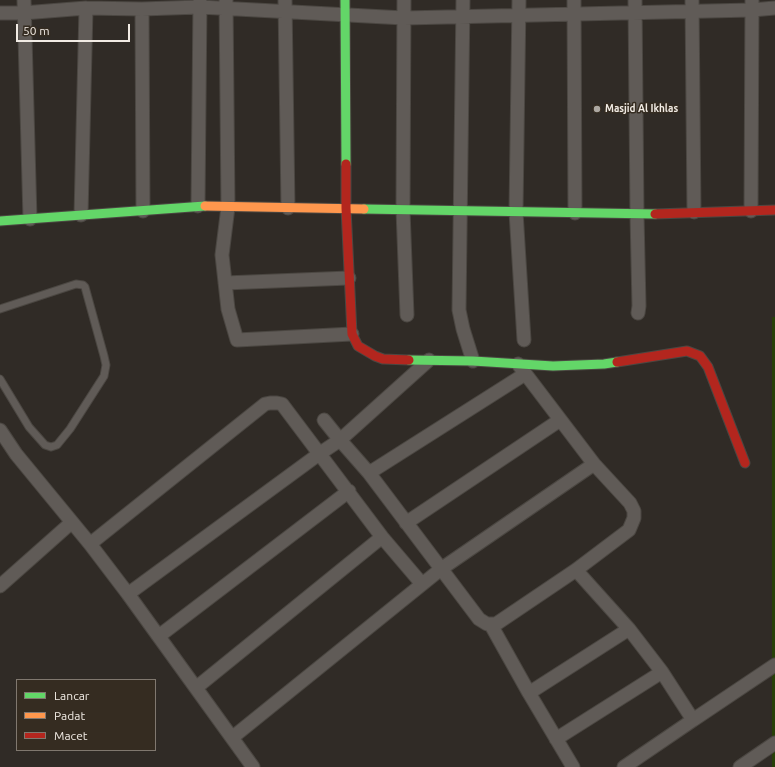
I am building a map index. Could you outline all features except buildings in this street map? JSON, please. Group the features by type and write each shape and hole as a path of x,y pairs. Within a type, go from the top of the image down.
{"street":[{"path":"345,0 346,208 352,334 358,346 379,358 473,361 522,369 604,364 687,351 694,352 700,356 708,367 745,463"},
{"path":"404,0 403,210 407,315"},
{"path":"463,0 459,310 462,329 473,361"},
{"path":"519,0 516,212 524,340"},
{"path":"574,0 575,213"},
{"path":"198,206 200,3"},
{"path":"0,13 24,6 142,9 200,3 285,6 345,14 404,18 574,13 635,6 752,5 775,8"},
{"path":"226,4 228,207 222,255 229,314 237,340 352,334"},
{"path":"692,5 694,212"},
{"path":"751,211 752,5"},
{"path":"24,6 30,219"},
{"path":"285,6 288,208"},
{"path":"635,6 638,313"},
{"path":"81,215 86,8"},
{"path":"142,9 143,211"},
{"path":"0,221 198,206 637,215 775,210"},
{"path":"225,283 349,278"},
{"path":"128,594 340,440 429,360"},
{"path":"324,420 368,473 482,622 491,625 503,620 576,570 629,530 634,518 634,511 630,503 594,464 522,369"},
{"path":"368,473 522,369"},
{"path":"90,544 265,404 274,402 282,404 349,491 382,537 422,584"},
{"path":"406,523 560,420"},
{"path":"0,430 16,454 90,544 128,594 233,737 253,767"},
{"path":"233,737 441,569 594,464"},
{"path":"159,636 349,491"},
{"path":"0,586 72,522"},
{"path":"197,688 382,537"},
{"path":"576,570 629,629 662,672 693,720"},
{"path":"491,625 573,767"},
{"path":"529,692 629,629"},
{"path":"624,767 775,665"},
{"path":"556,739 662,672"},
{"path":"740,767 775,743"}],"lane":[{"path":"0,309 76,284 83,285 85,287 106,365 104,376 70,429 57,445 51,447 45,445 29,427 0,379"}],"green space":[{"path":"772,317 775,317 775,767 772,767"}],"traffic: fast":[{"path":"345,0 346,164"},
{"path":"0,221 205,206"},
{"path":"364,209 655,214"},
{"path":"409,360 473,361 553,366 617,362"}],"traffic: slow":[{"path":"205,206 364,209"}],"traffic: jam":[{"path":"346,164 346,208 352,334 358,346 375,356 383,359 409,360"},
{"path":"655,214 775,210"},
{"path":"617,362 687,351 700,356 708,367 745,463"}],"place":[{"name":"Masjid Al Ikhlas","path":"597,109"}]}
